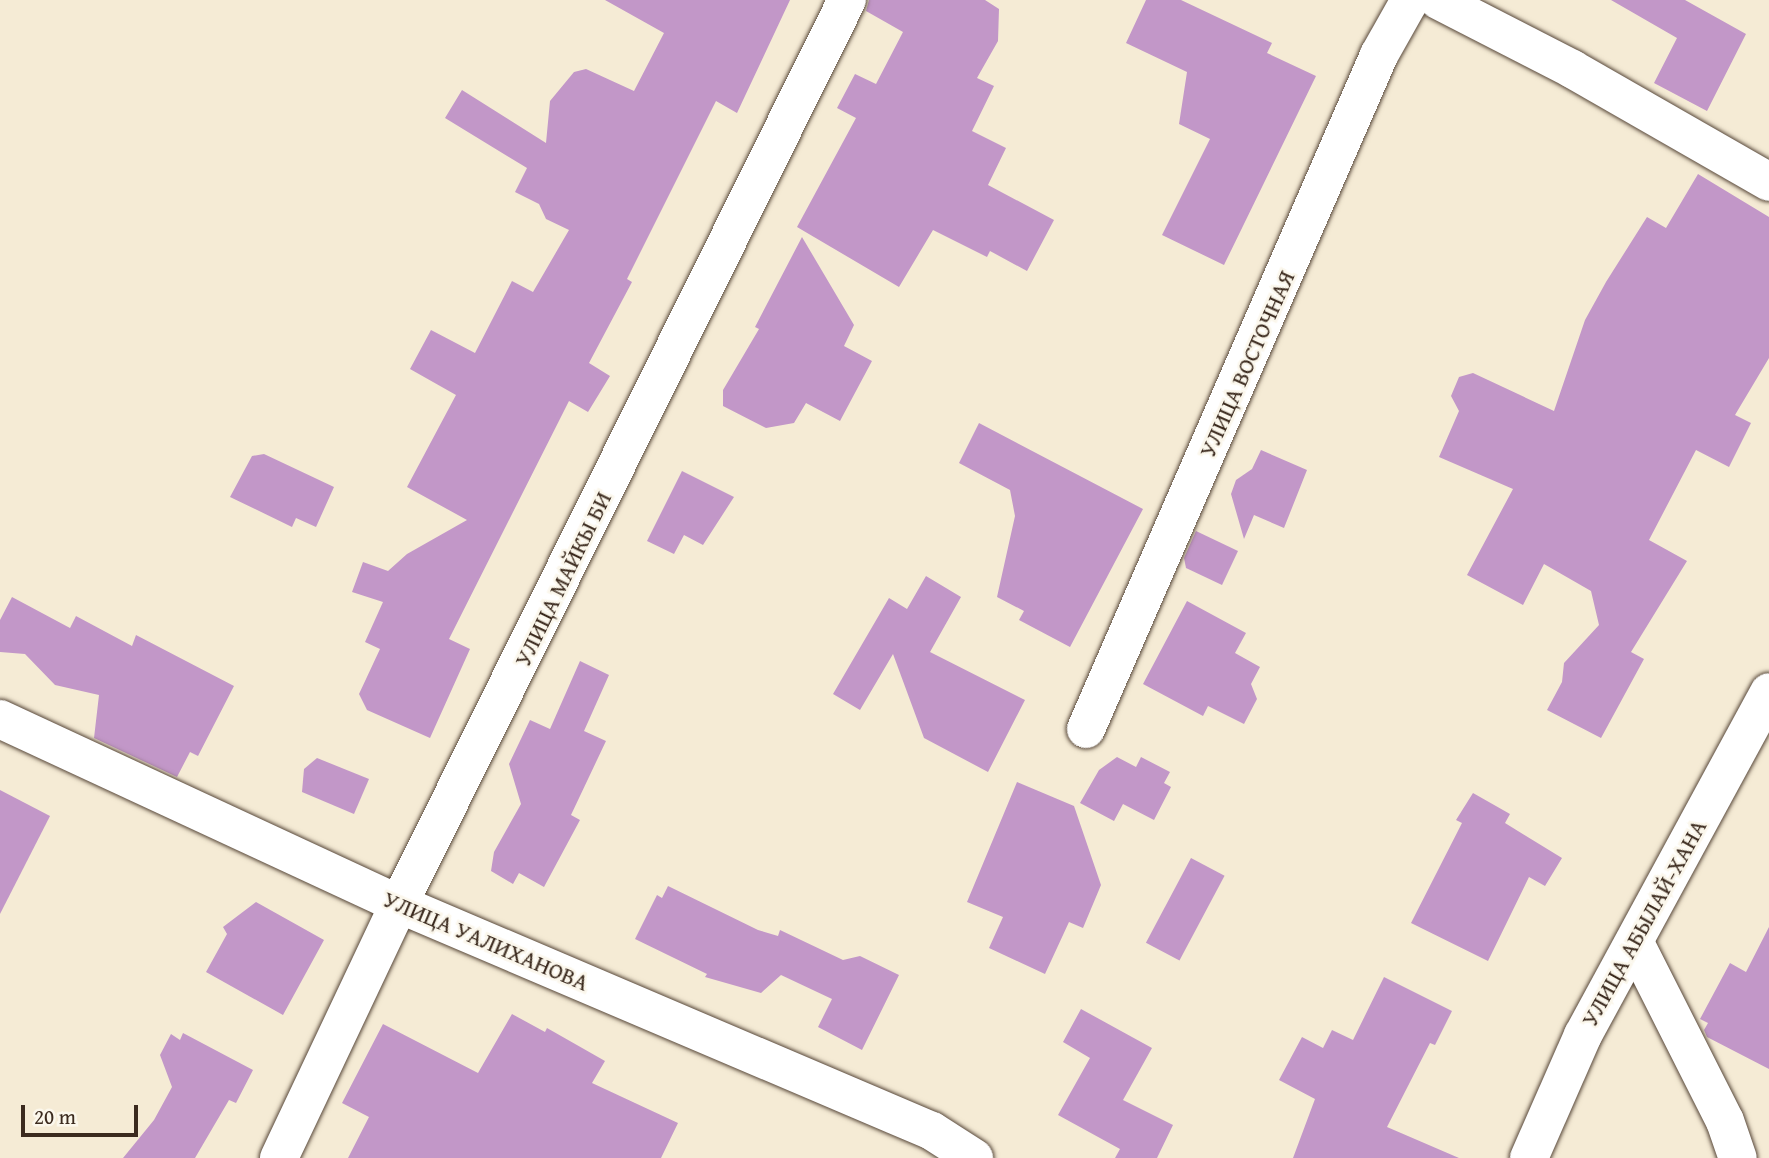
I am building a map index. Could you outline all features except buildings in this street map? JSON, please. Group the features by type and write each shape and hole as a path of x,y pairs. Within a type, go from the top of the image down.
{"street":[{"name":"УЛИЦА МАЙКЫ БИ","path":"279,1158 399,904 848,0"},
{"name":"УЛИЦА ВОСТОЧНАЯ","path":"1086,729 1379,55 1410,0"},
{"path":"1438,0 1572,69 1769,183"},
{"name":"УЛИЦА АБЫЛАЙ-ХАНА","path":"1529,1158 1583,1035 1769,692"},
{"name":"УЛИЦА УАЛИХАНОВА","path":"0,719 399,904 932,1131 974,1158"},
{"path":"1635,943 1725,1121 1738,1158"}]}
